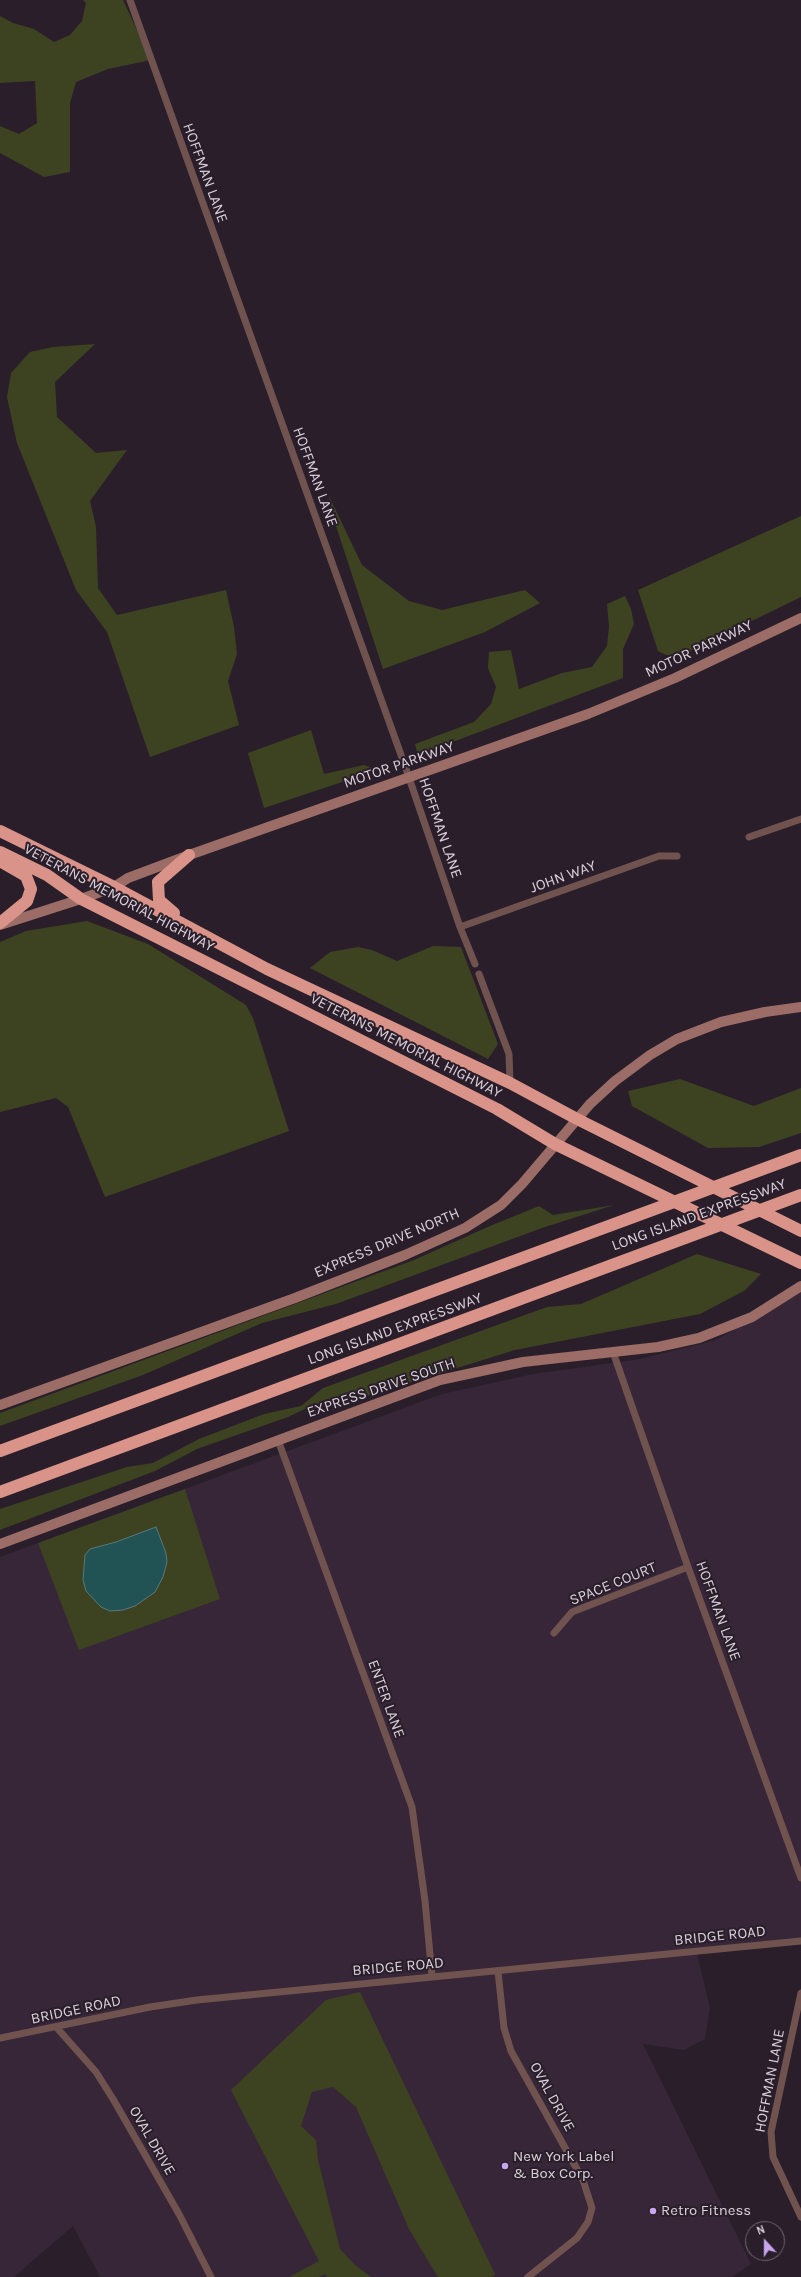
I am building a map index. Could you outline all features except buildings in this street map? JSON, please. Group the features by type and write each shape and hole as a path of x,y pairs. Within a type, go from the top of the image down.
{"highway":[{"name":"VETERANS MEMORIAL HIGHWAY","path":"0,831 114,887 267,969 510,1084 801,1231"},
{"name":"VETERANS MEMORIAL HIGHWAY","path":"0,852 46,875 81,899 497,1110 555,1144 801,1263"},
{"path":"189,856 158,882 159,900 168,910 229,948"},
{"path":"0,861 26,876 31,889 27,901 0,924"},
{"name":"LONG ISLAND EXPRESSWAY","path":"0,1451 801,1155"},
{"name":"LONG ISLAND EXPRESSWAY","path":"0,1492 801,1195"}],"main road":[{"name":"MOTOR PARKWAY","path":"0,924 81,899 114,887 128,878 408,777 569,721 642,692 801,618"},
{"name":"EXPRESS DRIVE NORTH","path":"0,1405 302,1295 405,1255 465,1228 501,1205 522,1184 577,1119 624,1073 650,1055 677,1040 736,1018 801,1007"},
{"name":"EXPRESS DRIVE SOUTH","path":"0,1544 440,1380 523,1362 658,1347 699,1338 752,1317 801,1286"}],"street":[{"name":"HOFFMAN LANE","path":"130,0 408,777 460,927 475,964"},
{"path":"749,837 801,819"},
{"name":"JOHN WAY","path":"460,927 659,856 677,856"},
{"path":"479,974 509,1054 510,1084"},
{"name":"HOFFMAN LANE","path":"613,1352 688,1567 801,1878"},
{"name":"ENTER LANE","path":"278,1440 412,1807 425,1901 432,1976"},
{"name":"SPACE COURT","path":"554,1633 572,1612 688,1567"},
{"name":"BRIDGE ROAD","path":"0,2038 57,2028 150,2007 195,2001 432,1976 498,1972 801,1941"},
{"name":"OVAL DRIVE","path":"498,1972 504,2028 511,2051 583,2180 592,2208 588,2222 577,2238 528,2277"},
{"name":"HOFFMAN LANE","path":"801,1993 771,2132 772,2157 801,2217"},
{"name":"OVAL DRIVE","path":"57,2028 96,2072 113,2099 179,2214 211,2277"}],"shaded area":[{"path":"83,0 123,0 151,60 108,69 76,82 70,103 70,172 44,177 0,153 0,126 19,134 37,123 35,81 0,83 0,16 13,23 34,29 54,42 70,35 82,21 86,3"},
{"path":"95,344 55,382 57,417 96,453 127,450 90,501 96,527 98,588 117,615 226,590 234,627 237,654 228,681 239,725 150,757 107,632 76,590 17,443 7,397 11,373 30,352 53,347"},
{"path":"329,496 362,565 409,601 442,610 525,590 540,603 485,632 383,669 334,520"},
{"path":"801,516 801,597 682,655 666,655 658,651 638,590"},
{"path":"625,596 631,609 634,624 623,649 623,678 418,755 415,744 474,722 491,704 496,687 488,668 489,652 511,650 519,689 562,673 592,667 607,646 609,626 607,604"},
{"path":"311,730 324,774 364,765 378,770 264,808 248,753"},
{"path":"87,921 148,944 246,1005 253,1018 289,1131 105,1197 68,1107 56,1098 0,1112 0,942 26,931"},
{"path":"433,946 461,947 498,1044 488,1059 310,968 330,952 358,947 372,950 397,961"},
{"path":"680,1079 754,1106 801,1088 801,1133 759,1147 708,1148 632,1106 628,1091"},
{"path":"614,1205 542,1228 336,1304 262,1323 143,1375 0,1426 0,1413 414,1260 539,1206 553,1215"},
{"path":"697,1254 761,1274 744,1291 700,1314 515,1350 370,1395 313,1405 288,1417 197,1449 155,1471 0,1530 0,1509 127,1467 153,1463 199,1439 264,1414 301,1406 323,1388 547,1307 581,1304"},
{"path":"801,1287 801,1944 697,1953 710,2008 705,2039 684,2050 643,2044 745,2252 745,2261 750,2261 751,2264 732,2277 100,2277 73,2226 14,2277 0,2277 0,1557 442,1394 533,1374 640,1359 716,1340 776,1305"},
{"path":"185,1489 220,1599 79,1650 38,1543"},
{"path":"156,1527 166,1553 167,1562 163,1577 155,1592 135,1606 123,1610 110,1611 101,1607 86,1591 83,1580 85,1555 90,1549 116,1542"},
{"path":"360,1992 495,2274 492,2277 438,2277 409,2229 356,2107 333,2087 312,2092 301,2126 316,2140 318,2160 340,2249 355,2265 371,2277 327,2277 325,2274 319,2277 289,2277 319,2261 231,2090 326,2000"}],"place":[{"name":"New York Label & Box Corp.","path":"505,2166"},
{"name":"Retro Fitness","path":"653,2211"}]}
